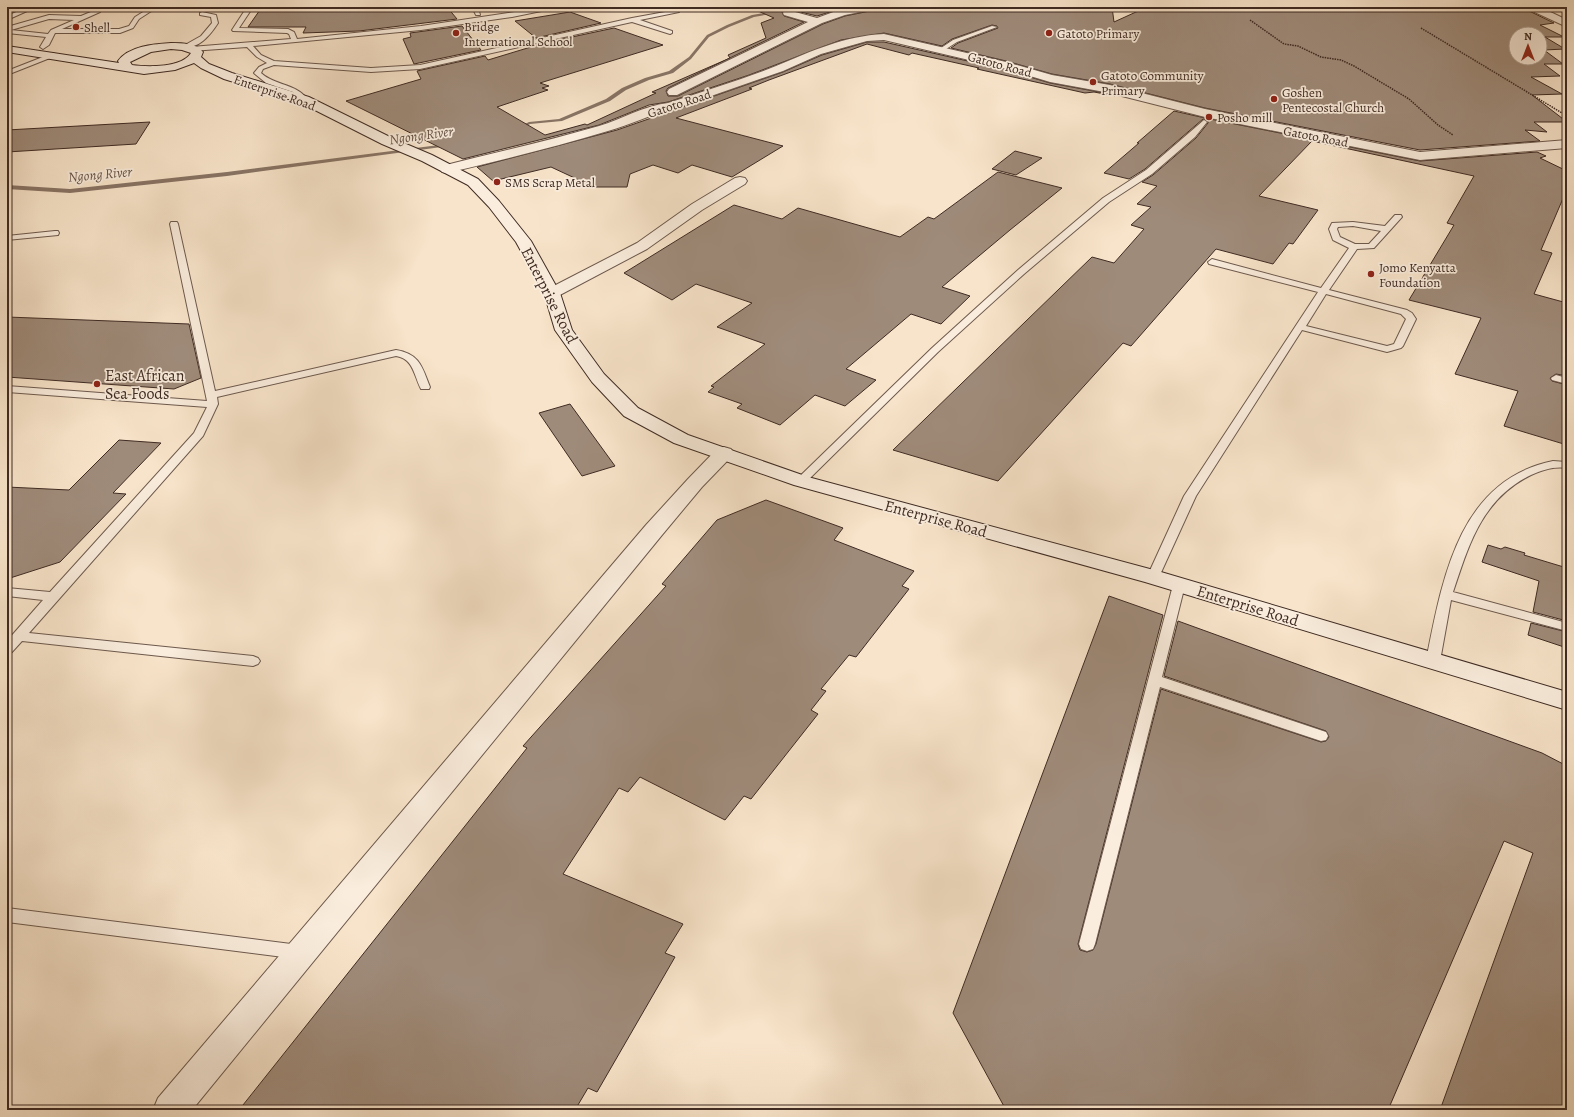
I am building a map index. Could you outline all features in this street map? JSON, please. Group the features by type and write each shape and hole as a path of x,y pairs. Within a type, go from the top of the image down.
{"street":[{"path":"661,107 655,104 659,99 815,22 843,12 871,7"},
{"path":"1532,7 1567,24"},
{"path":"788,13 815,22 818,27 817,43"},
{"name":"Gatoto Road","path":"447,169 624,123 661,107 670,106 779,69 817,43 878,37 1006,65 1050,78 1110,89 1198,112 1420,156 1567,144"},
{"path":"7,42 43,47 114,53 144,51 169,47 190,51 179,65 162,69 144,70 127,66 7,49"},
{"path":"127,66 124,61 127,58 144,51"},
{"name":"Enterprise Road","path":"190,51 205,66 228,76 305,100 387,141 427,158 473,182 494,204 523,241 552,293 564,330 598,378 631,412 681,439 801,481 1153,577 1567,701"},
{"name":"Enterprise Road","path":"162,69 194,70 228,76"},
{"path":"552,293 642,246 697,207 740,181"},
{"path":"170,1110 654,530 695,483 724,453"}],"lane":[{"path":"7,18 33,7"},
{"path":"250,7 235,30 288,31 292,33 294,40"},
{"path":"475,7 478,14"},
{"path":"462,16 520,7"},
{"path":"190,51 399,30 478,20 558,7"},
{"path":"7,30 51,34 120,31 131,27 137,18 153,8"},
{"path":"43,47 48,42 51,34 80,18 98,11"},
{"path":"249,45 257,56 265,61 273,63 343,69 392,70 420,68 632,20 676,12"},
{"path":"190,51 209,32 215,23 214,16 202,14"},
{"path":"7,30 49,17 80,18"},
{"path":"632,20 670,32"},
{"path":"31,22 45,23"},
{"path":"59,24 66,25"},
{"path":"941,50 955,41 994,27"},
{"path":"7,73 52,55"},
{"path":"273,63 261,68 257,73 268,81 300,93 305,100"},
{"path":"801,481 935,350 1015,278 1106,200 1149,172 1192,136 1204,122"},
{"path":"1386,229 1353,224 1335,225 1333,228 1336,238 1354,248 1371,246 1398,217"},
{"path":"7,649 199,434 212,400 174,224"},
{"path":"7,238 55,233"},
{"path":"1153,577 1190,496 1324,290 1354,248"},
{"path":"1212,262 1404,312 1409,315 1411,319 1398,346 1387,349 1300,328"},
{"path":"7,389 212,400 396,353 410,356 414,361 425,387"},
{"path":"1556,378 1567,381"},
{"path":"1433,661 1446,594 1470,529 1486,506 1504,488 1521,476 1550,464 1567,465"},
{"path":"1087,944 1179,585"},
{"path":"7,592 53,597"},
{"path":"1446,594 1567,627"},
{"path":"19,636 253,661"},
{"path":"1155,680 1321,736"},
{"path":"7,914 302,952"}],"path":[{"path":"1250,20 1284,44 1298,46 1321,57 1341,60 1392,88 1409,98 1438,125 1477,151"},
{"path":"1421,28 1567,116"}],"building":[{"path":"262,7 447,7 457,19 359,31 303,33 306,27 248,27"},
{"path":"749,7 846,7 817,16 788,9 782,12 784,16 804,22 730,58 728,55 766,38 761,23 774,18"},
{"path":"877,7 1112,7 1114,22 1147,7 1526,7 1527,10 1554,23 1540,25 1542,26 1508,26 1508,66 1547,66 1560,76 1531,77 1562,94 1532,95 1567,122 1534,122 1547,132 1525,130 1540,141 1420,150 1205,108 1110,84 1052,74 951,48 958,43 998,28 997,26 992,25 952,39 942,46 884,33 841,40 749,75 668,102 649,105 599,125 463,159 346,101 421,79 417,71 485,56 488,60 544,43 614,28 663,45 540,83 549,86 542,88 548,90 497,107 545,135 585,124 587,125 656,93 652,92 728,59 668,88 666,91 668,96 678,96 823,24 845,16 875,10"},
{"path":"570,12 601,23 536,38 515,21"},
{"path":"462,26 481,50 414,64 403,39 411,37 410,33"},
{"path":"1548,29 1564,37 1548,37"},
{"path":"1548,39 1565,49 1548,50"},
{"path":"867,42 884,42 1003,69 1050,83 1115,96 1094,92 1085,93 912,53 909,55 867,44 769,80 749,88 752,89 676,118 783,146 732,177 692,165 678,173 653,165 630,174 627,187 594,187 551,167 493,181 477,167 617,130 783,72 822,55"},
{"path":"1548,53 1563,64 1548,64"},
{"path":"1174,111 1420,161 1537,152 1546,156 1540,158 1567,171 1567,189 1541,250 1552,253 1534,294 1567,303 1567,376 1556,374 1550,378 1552,381 1567,385 1567,445 1504,426 1518,391 1455,374 1481,318 1409,300 1454,225 1447,223 1474,176 1312,141 1259,196 1318,210 1293,244 1289,243 1273,264 1216,249 1131,346 1123,343 998,481 893,450 1092,257 1114,263 1144,229 1131,225 1151,207 1137,204 1157,186 1142,182 1153,175 1196,138 1208,121 1203,119 1145,169 1129,179 1104,173"},
{"path":"150,122 136,144 7,152 7,130"},
{"path":"1015,151 1042,158 1016,175 992,169"},
{"path":"998,172 1062,188 942,287 970,296 941,324 911,314 846,369 876,380 845,406 815,395 780,425 737,408 742,404 708,392 714,387 711,386 765,344 717,327 752,303 696,284 672,300 624,273 734,205 782,219 798,208 900,237 928,217 934,219"},
{"path":"7,317 189,324 201,378 174,389 7,377"},
{"path":"570,404 615,466 582,476 539,413"},
{"path":"119,440 161,443 113,493 126,494 60,562 7,579 7,487 69,490"},
{"path":"766,500 843,528 834,540 914,571 902,586 909,589 856,657 849,655 821,689 826,691 811,710 818,714 751,799 744,796 725,820 640,777 628,792 619,788 563,874 683,924 665,953 675,957 597,1092 588,1088 575,1110 239,1110 527,748 523,746 666,586 662,584 717,520"},
{"path":"1488,545 1501,549 1505,547 1525,553 1524,555 1567,568 1567,621 1533,612 1539,581 1482,562"},
{"path":"1109,596 1163,615 1078,944 1080,950 1087,952 1093,950 1096,944 1161,689 1321,742 1326,741 1329,737 1326,731 1164,676 1178,621 1542,753 1567,766 1567,1110 1440,1110 1533,853 1504,841 1388,1110 1006,1110 953,1013"},
{"path":"1531,623 1567,632 1567,648 1528,635"}],"waterway":[{"name":"Ngong River","path":"517,129 529,123 560,120 608,100 624,89 647,79 671,72 690,58 708,36 728,26 753,16 806,7"},
{"name":"Ngong River","path":"7,187 70,191 227,174 447,145"}],"place":[{"name":"Shell","path":"76,27"},
{"name":"Bridge International School","path":"456,33"},
{"name":"Gatoto Primary","path":"1049,33"},
{"name":"Gatoto Community Primary","path":"1093,82"},
{"name":"Goshen Pentecostal Church","path":"1274,99"},
{"name":"Posho mill","path":"1209,117"},
{"name":"SMS Scrap Metal","path":"497,182"},
{"name":"Jomo Kenyatta Foundation","path":"1371,274"},
{"name":"East African Sea Foods","path":"97,384"}]}
